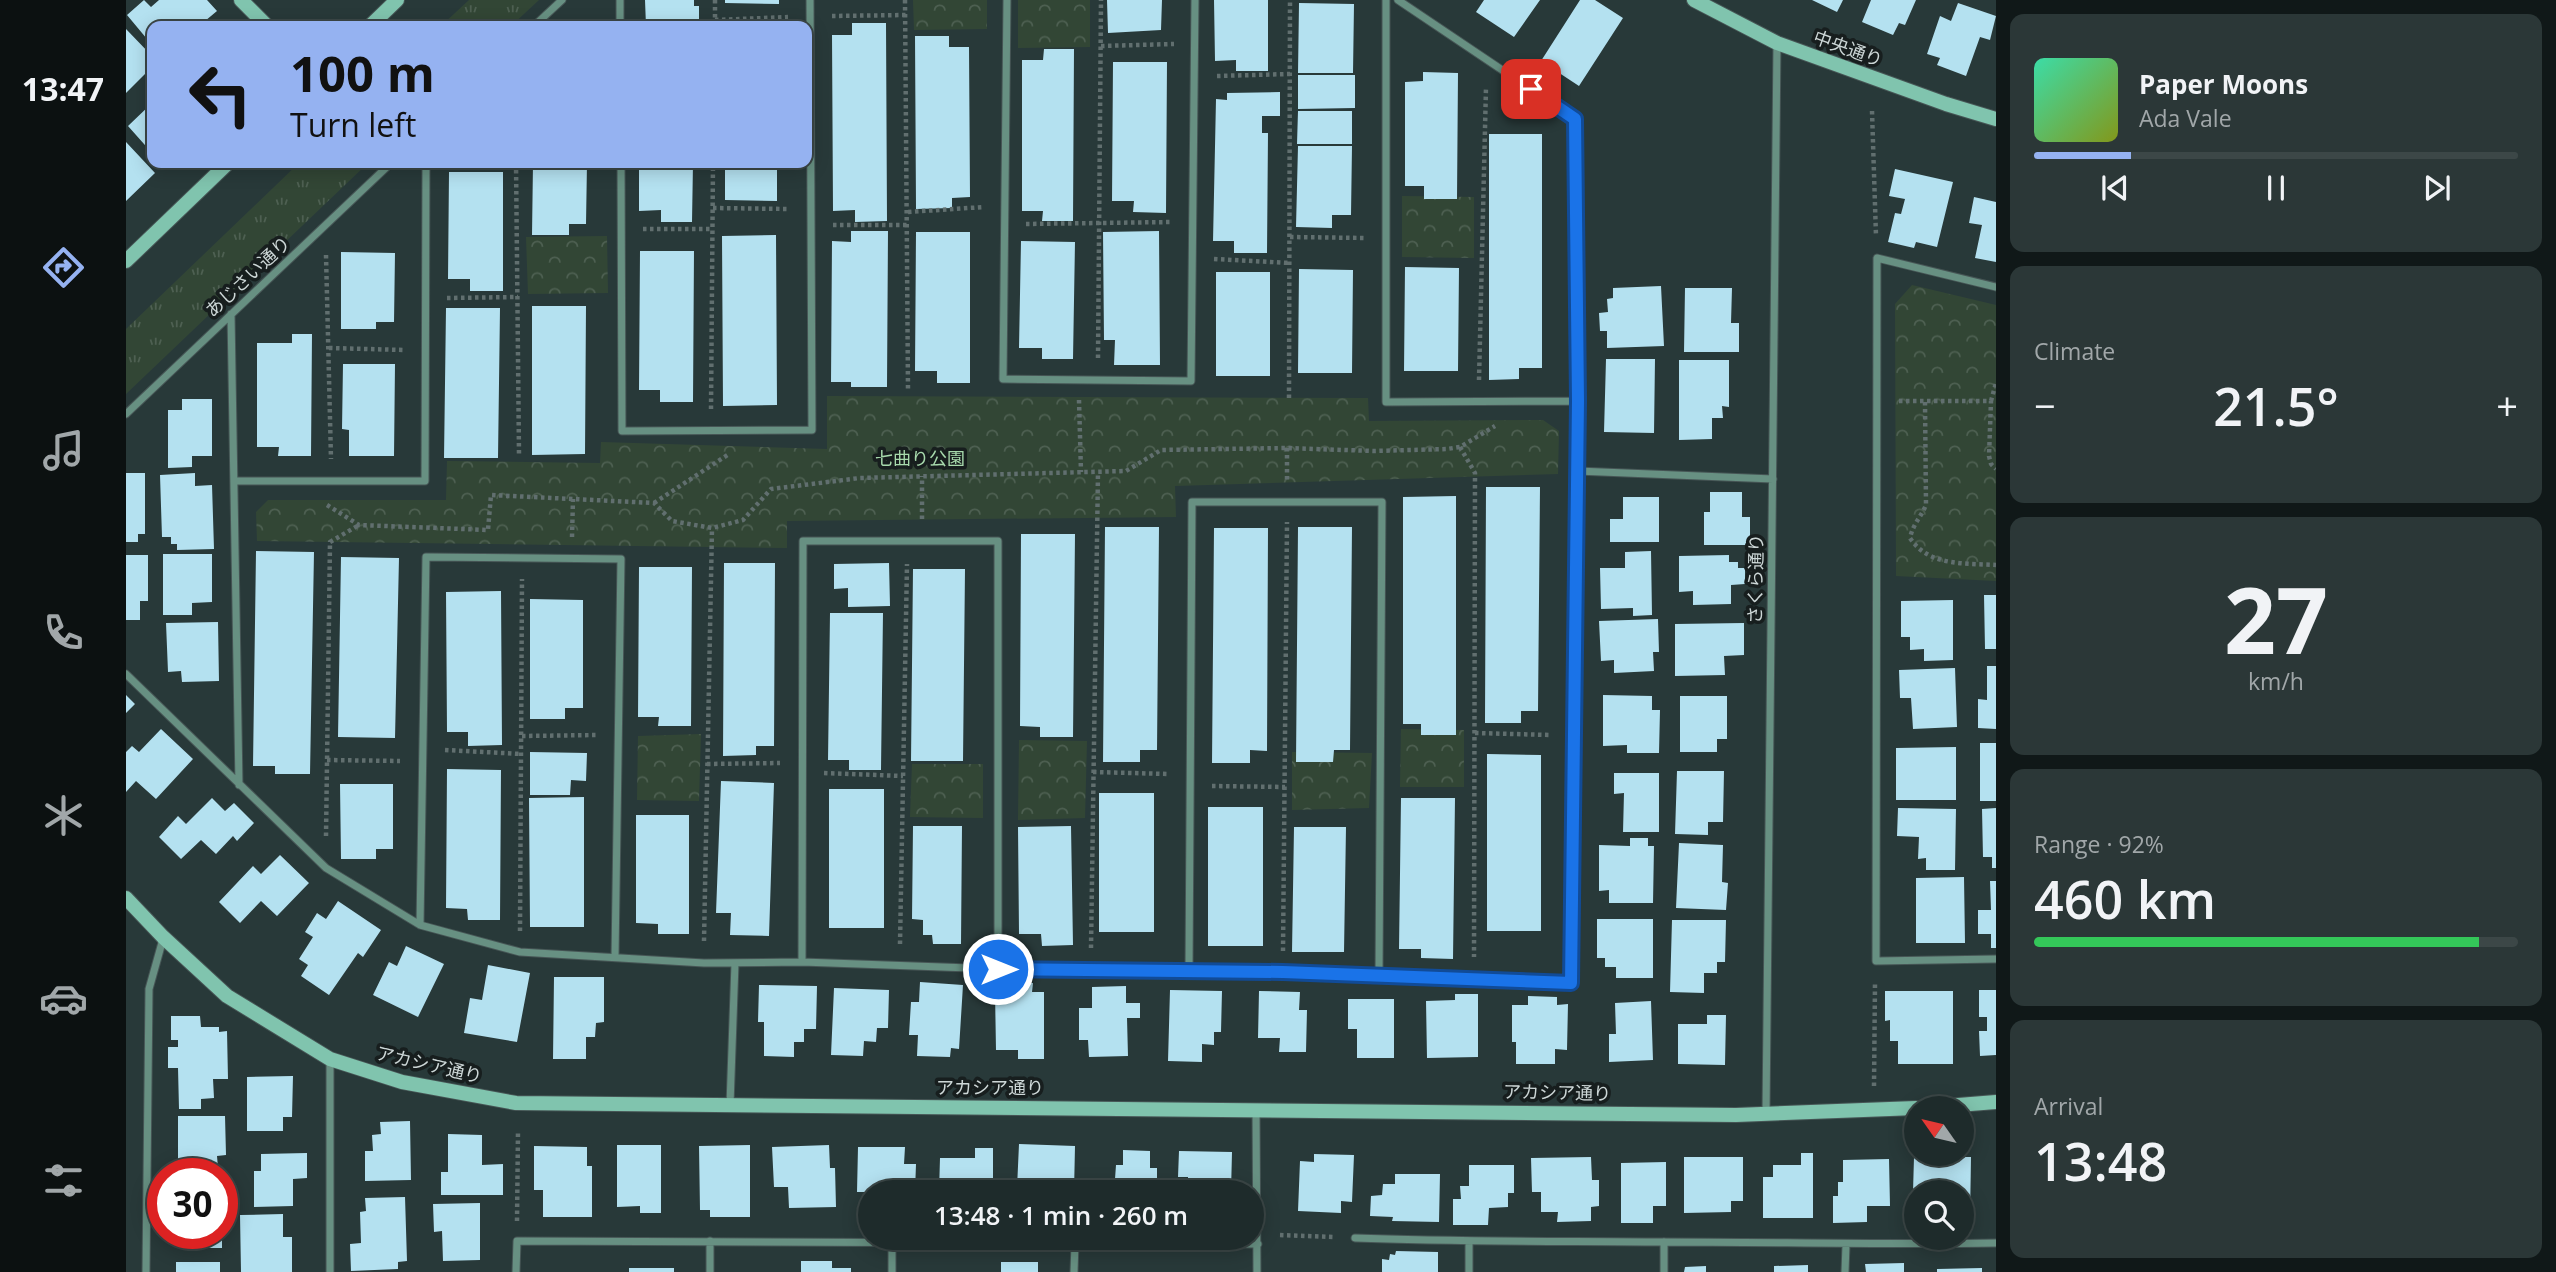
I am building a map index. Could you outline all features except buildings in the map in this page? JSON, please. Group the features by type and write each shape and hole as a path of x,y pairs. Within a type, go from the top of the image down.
{"street":[{"path":"242,0 262,21"},
{"path":"375,21 397,0"},
{"path":"539,21 562,0"},
{"path":"620,0 620,21"},
{"path":"810,0 810,21"},
{"path":"1007,0 1003,379 1191,381 1195,0"},
{"path":"1386,0 1386,402 1578,401"},
{"path":"126,674 326,868 420,926 520,953 704,963 802,962 998,969 1379,974 1571,983 1578,401 1575,119 1398,0"},
{"name":"中央通り","path":"1693,0 1777,43 1946,104 1996,119"},
{"name":"さくら通り","path":"1766,1115 1777,43"},
{"path":"126,261 223,168"},
{"name":"あじさい通り","path":"126,414 386,168"},
{"path":"234,481 425,481 426,168"},
{"path":"621,168 622,431 812,430 811,168"},
{"path":"1996,287 1877,258 1876,961 1996,959"},
{"path":"231,314 239,786"},
{"path":"1577,471 1773,479"},
{"path":"1189,970 1192,502 1382,502 1379,974"},
{"path":"802,962 803,541 999,541 998,969"},
{"path":"420,926 426,557 621,559 615,957"},
{"name":"アカシア通り","path":"126,898 226,996 330,1059 402,1082 516,1103 1256,1108 1766,1115 1904,1109"},
{"path":"146,1272 149,989 163,937"},
{"path":"730,1106 734,963"},
{"path":"330,1059 330,1272"},
{"name":"アカシア通り","path":"1974,1104 1996,1102"},
{"path":"1256,1108 1257,1180"},
{"path":"1355,1238 1469,1242 1846,1245 1996,1243"},
{"path":"516,1272 517,1241 858,1242"},
{"path":"710,1241 710,1272"},
{"path":"1469,1242 1469,1272"},
{"path":"1664,1242 1664,1272"},
{"path":"1845,1272 1846,1245"},
{"path":"892,1250 892,1272"},
{"path":"1074,1272 1075,1250"},
{"path":"1257,1272 1258,1250"}],"path":[{"path":"715,0 715,21"},
{"path":"905,0 908,389"},
{"path":"1097,380 1101,0"},
{"path":"1289,397 1290,0"},
{"path":"742,21 810,16 906,15"},
{"path":"1101,46 1195,44"},
{"path":"1478,401 1487,60"},
{"path":"1195,76 1290,74"},
{"path":"1872,111 1877,258"},
{"path":"516,168 519,454"},
{"path":"711,430 713,168"},
{"path":"908,212 1004,206"},
{"path":"713,208 811,210"},
{"path":"1004,224 1193,222"},
{"path":"811,226 908,225"},
{"path":"325,226 331,481"},
{"path":"621,230 713,229"},
{"path":"1290,237 1386,238"},
{"path":"1193,258 1290,263"},
{"path":"425,299 518,297"},
{"path":"329,348 425,350"},
{"path":"1078,379 1081,472"},
{"path":"1996,383 1991,401 1989,456 1996,469"},
{"path":"1876,400 1991,401"},
{"path":"654,503 672,521 712,528 743,520 771,489 860,478 1126,471 1161,450 1287,447 1373,451 1460,447 1495,425 1513,401"},
{"path":"1925,402 1926,505 1914,522 1910,538 1923,553 1933,558 1946,562 1996,565"},
{"path":"288,481 359,525 488,530 491,495 654,503 766,430"},
{"path":"1283,972 1287,447"},
{"path":"1460,447 1475,473 1473,979"},
{"path":"1091,970 1098,472"},
{"path":"922,476 922,541"},
{"path":"572,559 573,499"},
{"path":"326,868 330,542 359,525"},
{"path":"704,963 712,528"},
{"path":"900,966 907,541"},
{"path":"520,953 522,558"},
{"path":"1475,733 1574,735"},
{"path":"522,736 618,735"},
{"path":"423,749 522,754"},
{"path":"327,760 423,761"},
{"path":"707,764 802,763"},
{"path":"802,772 903,776"},
{"path":"1093,772 1190,775"},
{"path":"1190,786 1285,787"},
{"path":"1874,1111 1876,961"},
{"path":"517,1241 518,1130"},
{"path":"1264,1235 1355,1238"}],"green space":[{"path":"469,0 539,0 516,21 446,21"},
{"path":"913,0 987,0 987,29 914,30"},
{"path":"1018,0 1090,0 1090,47 1018,48"},
{"path":"294,168 363,168 126,394 126,329"},
{"path":"1402,196 1474,197 1474,258 1402,257"},
{"path":"607,236 608,293 528,294 526,237"},
{"path":"1912,285 1996,305 1996,581 1896,576 1895,304"},
{"name":"七曲り公園","path":"827,396 1368,398 1369,421 1543,420 1559,431 1558,474 1175,486 1176,517 787,521 787,548 257,541 256,512 268,500 446,500 447,461 600,463 601,442 827,449"},
{"path":"1401,729 1464,730 1464,787 1400,787"},
{"path":"701,734 699,801 637,800 638,736"},
{"path":"1019,740 1087,741 1085,818 1018,820"},
{"path":"1292,752 1372,753 1369,808 1292,810"},
{"path":"912,764 983,764 983,818 910,817"}],"route":[{"path":"998,969 1379,974 1571,983 1578,401 1575,119 1531,89"}]}
